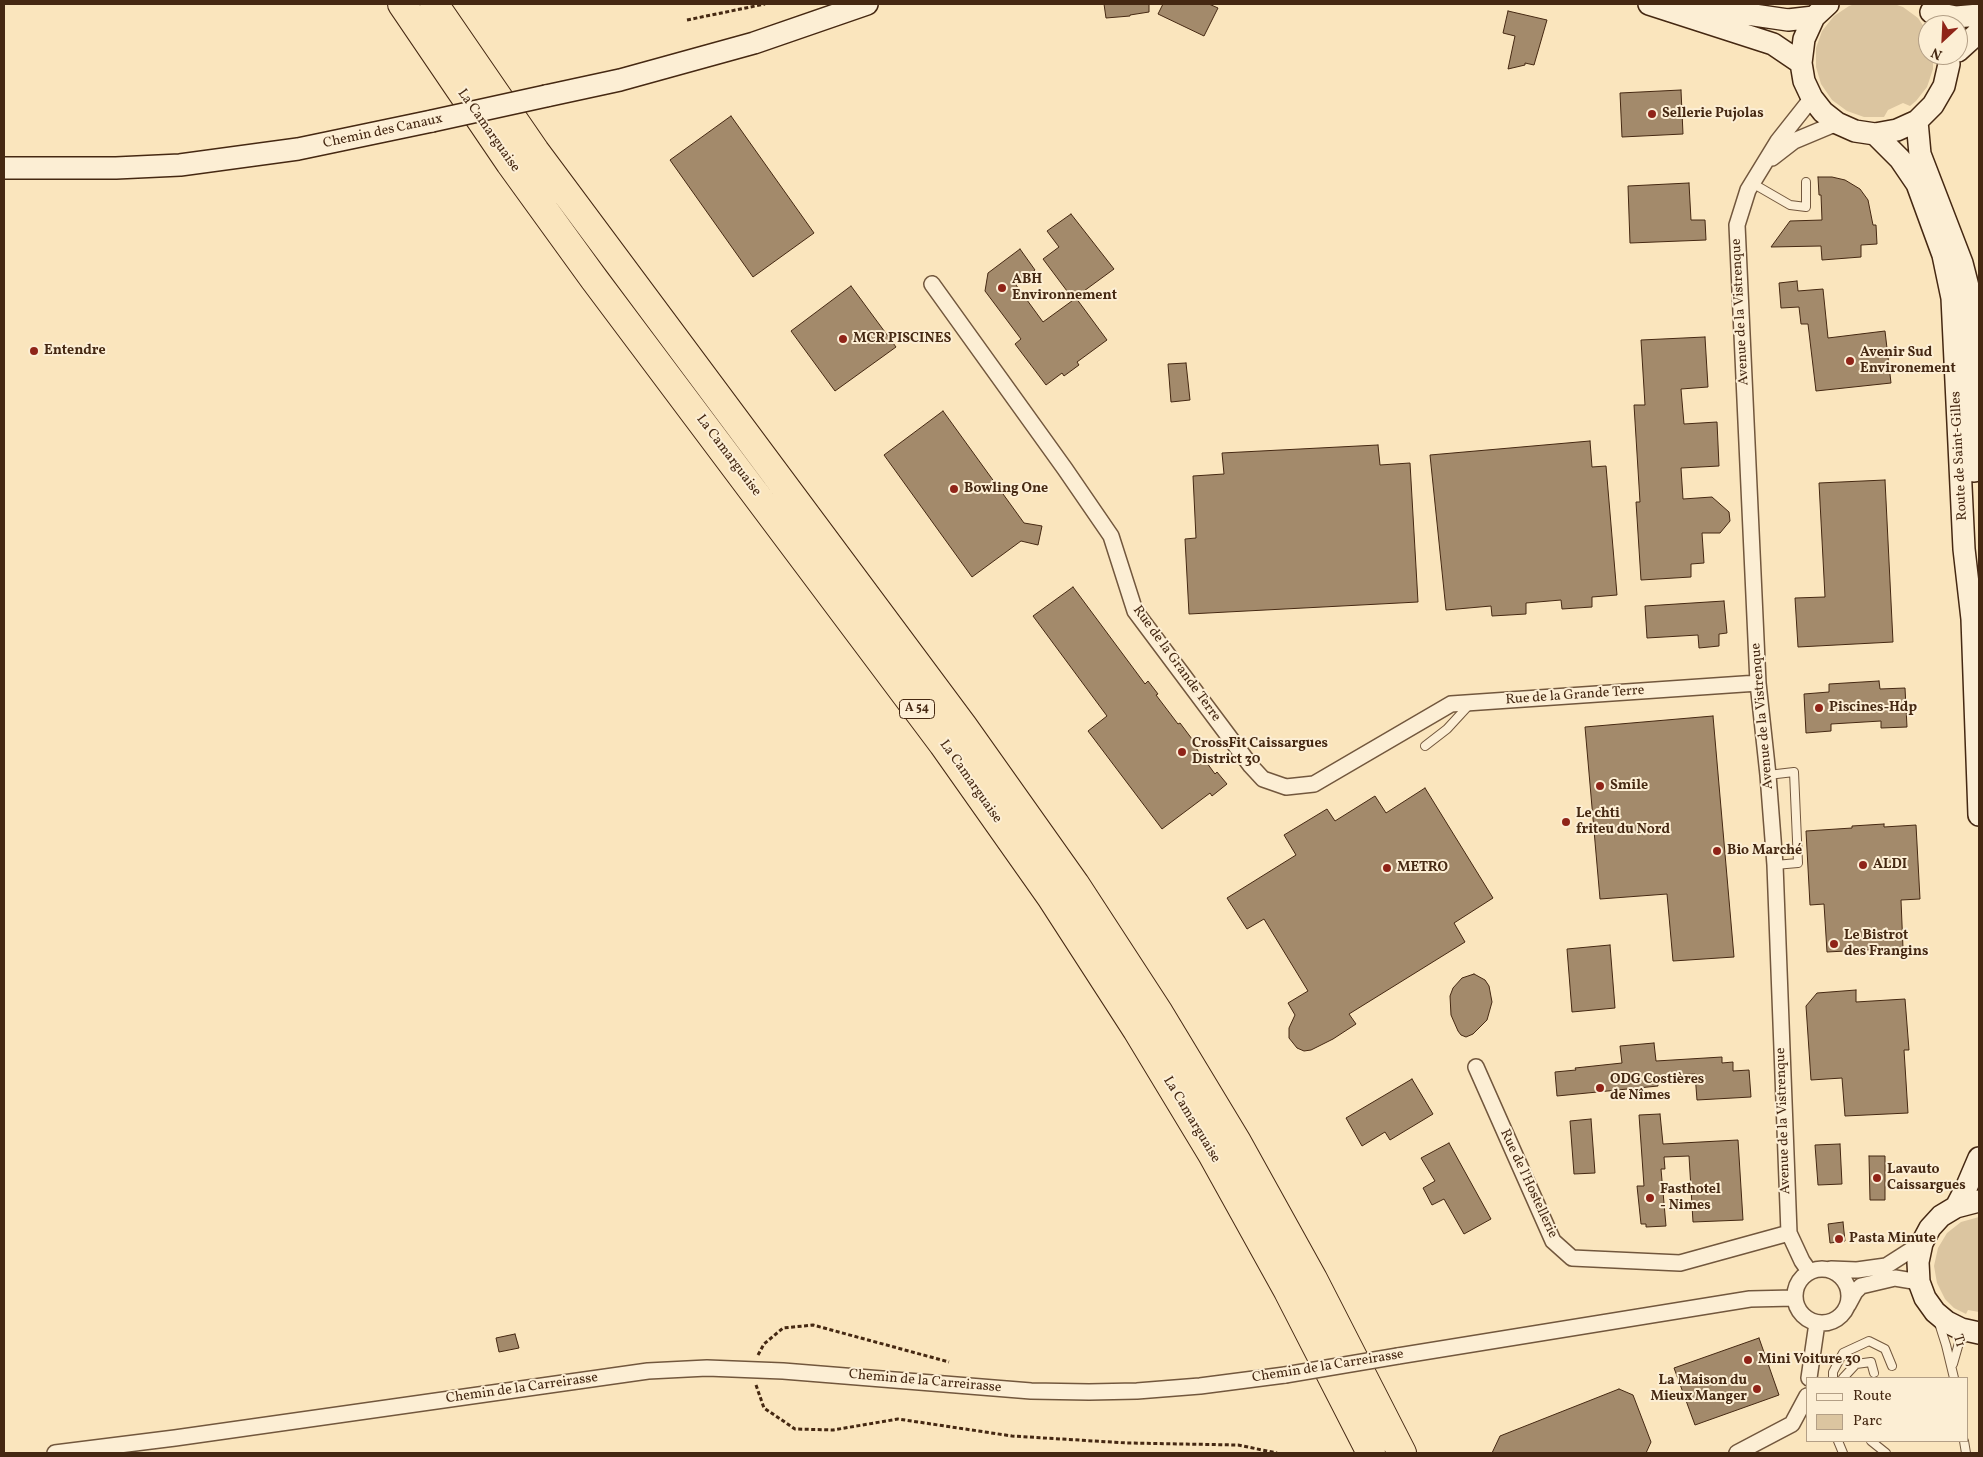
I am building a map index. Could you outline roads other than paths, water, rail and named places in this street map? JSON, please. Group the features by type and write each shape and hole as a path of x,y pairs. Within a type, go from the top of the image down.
{"highway":[{"name":"La Camarguaise","path":"402,4 510,163 594,279 937,736 1051,897 1137,1030 1212,1154 1288,1291 1371,1453"},
{"name":"La Camarguaise","path":"434,4 535,151 963,726 1075,884 1159,1013 1237,1142 1313,1279 1402,1453"}],"main road":[{"name":"Chemin des Canaux","path":"4,168 116,168 190,164 298,149 620,80 754,43 867,4"},
{"path":"1649,4 1773,44 1801,63"},
{"path":"1693,4 1788,20 1821,11"},
{"path":"1821,11 1804,39 1801,63 1804,81 1812,98 1823,112 1837,123 1855,131 1875,134 1897,130 1917,121 1937,99 1944,86 1950,65"},
{"path":"1930,13 1956,17 1979,15"},
{"path":"1968,42 1979,32"},
{"name":"Route de Saint-Gilles","path":"1917,121 1920,154 1962,264 1972,302 1975,545 1972,619 1979,815"},
{"name":"Route de Saint-Gilles","path":"1875,134 1900,159 1916,184 1943,255 1952,298 1964,549 1972,619"},
{"path":"1956,1207 1979,1158"},
{"path":"1972,1336 1947,1322 1935,1312 1925,1298 1920,1282 1918,1262 1922,1243 1936,1222 1956,1207 1979,1201"}],"street":[{"name":"Avenue de la Vistrenque","path":"1809,1271 1802,1261 1789,1233 1774,866 1768,774 1758,683 1736,225 1752,183 1778,141 1812,98"},
{"name":"Avenue de la Vistrenque","path":"1765,163 1794,141 1837,123"},
{"name":"Rue de la Grande Terre","path":"932,284 1111,536 1135,611 1251,766 1264,778 1286,787 1314,784 1451,704 1758,683"},
{"name":"Rue de l'Hostellerie","path":"1476,1067 1553,1241 1572,1258 1680,1264 1789,1233"},
{"path":"1920,1282 1895,1278 1860,1286 1839,1318 1817,1323 1808,1320 1801,1314 1796,1307 1794,1298 1797,1282 1809,1271 1826,1268 1857,1270 1886,1266 1922,1243"},
{"path":"1826,1268 1842,1276 1846,1284 1849,1300 1846,1309"},
{"name":"Chemin de la Carreirasse","path":"55,1453 175,1438 648,1371 707,1368 750,1370 1012,1389 1089,1392 1137,1391 1200,1386 1285,1375 1750,1299 1794,1298"},
{"path":"1809,1377 1817,1323"},
{"path":"1737,1453 1792,1424 1806,1402"}],"lane":[{"path":"1752,183 1790,205 1806,207 1806,182"},
{"path":"1425,746 1447,729 1472,703"},
{"path":"1768,774 1794,772 1798,863 1774,866"},
{"name":"T1","path":"1935,1312 1954,1377"},
{"path":"1952,1366 1959,1343 1972,1336"},
{"path":"1833,1377 1833,1372 1843,1353 1868,1342 1885,1349 1892,1366"},
{"path":"1844,1377 1856,1364 1871,1362 1874,1373"},
{"path":"1876,1442 1886,1453"}],"place":[{"name":"Sellerie Pujolas","path":"1652,114"},
{"name":"ABH Environnement","path":"1002,288"},
{"name":"MCR PISCINES","path":"843,339"},
{"name":"Entendre","path":"34,351"},
{"name":"Avenir Sud Environement","path":"1850,361"},
{"name":"Bowling One","path":"954,489"},
{"name":"Piscines-Hdp","path":"1819,708"},
{"name":"CrossFit Caissargues District 30","path":"1182,752"},
{"name":"Smile","path":"1600,786"},
{"name":"Le chti friteu du Nord","path":"1566,822"},
{"name":"Bio Marché","path":"1717,851"},
{"name":"ALDI","path":"1863,865"},
{"name":"METRO","path":"1387,868"},
{"name":"Le Bistrot des Frangins","path":"1834,944"},
{"name":"ODG Costières de Nîmes","path":"1600,1088"},
{"name":"Lavauto Caissargues","path":"1877,1178"},
{"name":"Fasthotel - Nimes","path":"1650,1198"},
{"name":"Pasta Minute","path":"1839,1239"},
{"name":"Mini Voiture 30","path":"1748,1360"},
{"name":"La Maison du Mieux Manger","path":"1757,1389"}]}
